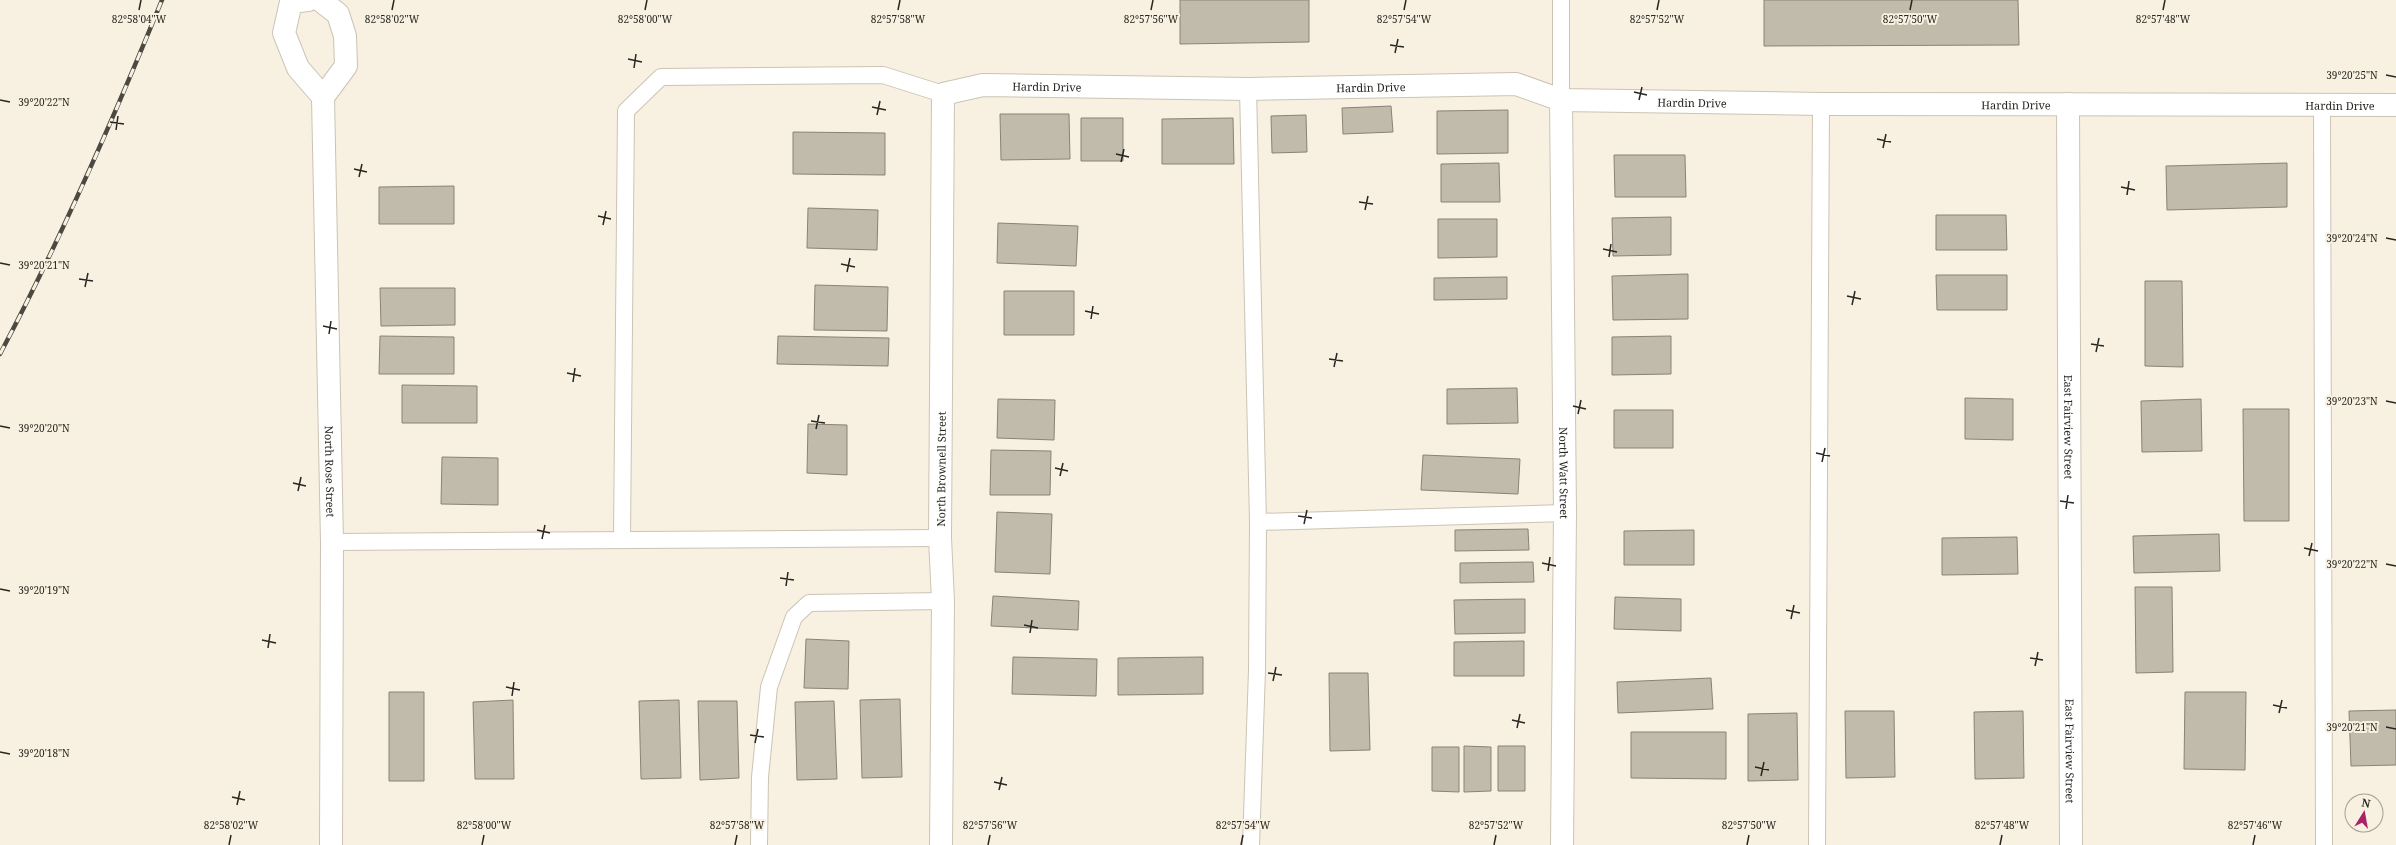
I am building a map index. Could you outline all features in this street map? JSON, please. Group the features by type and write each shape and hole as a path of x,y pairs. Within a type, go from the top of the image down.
{"street":[{"path":"308,0 291,2 284,33 298,68 323,97 346,66 346,59 345,36 338,14 320,0"},
{"name":"Hardin Drive","path":"943,94 983,85 1248,89 1516,84 1561,100 1821,104 2396,104"},
{"name":"North Brownell Street","path":"941,845 943,601 940,538 943,94"},
{"name":"North Rose Street","path":"323,97 332,542 331,845"},
{"name":"North Watt Street","path":"1561,100 1565,513 1562,845"},
{"name":"East Fairview Street","path":"2068,104 2071,845"}],"lane":[{"path":"1561,0 1561,100"},
{"path":"622,538 624,188 626,111 661,77 883,75 943,94"},
{"path":"1248,89 1258,522 1257,670 1251,845"},
{"path":"1817,845 1821,104"},
{"path":"2322,104 2324,845"},
{"path":"1258,522 1565,513"},
{"path":"332,542 622,538 940,538"},
{"path":"759,845 760,777 769,687 794,617 809,603 943,601"}],"building":[{"path":"1180,0 1309,0 1309,42 1180,44"},
{"path":"1764,0 2018,0 2019,45 1764,46"},
{"path":"1391,106 1393,132 1343,134 1342,108"},
{"path":"1508,110 1508,153 1437,154 1437,111"},
{"path":"1000,114 1069,114 1070,159 1001,160"},
{"path":"1306,115 1307,152 1272,153 1271,116"},
{"path":"1081,118 1123,118 1123,161 1081,161"},
{"path":"1233,118 1234,164 1162,164 1162,119"},
{"path":"793,132 885,133 885,175 793,174"},
{"path":"1614,155 1685,155 1686,197 1615,197"},
{"path":"1499,163 1500,202 1441,202 1441,164"},
{"path":"2287,163 2287,207 2167,210 2166,166"},
{"path":"454,186 454,224 379,224 379,187"},
{"path":"808,208 878,210 877,250 807,248"},
{"path":"1936,215 2006,215 2007,250 1936,250"},
{"path":"1671,217 1671,255 1613,256 1612,218"},
{"path":"1438,219 1497,219 1497,257 1438,258"},
{"path":"998,223 1078,226 1076,266 997,263"},
{"path":"1688,274 1688,319 1613,320 1612,276"},
{"path":"1936,275 2007,275 2007,310 1937,310"},
{"path":"1507,277 1507,299 1434,300 1434,278"},
{"path":"2145,281 2182,281 2183,367 2145,366"},
{"path":"815,285 888,287 887,331 814,330"},
{"path":"380,288 455,288 455,325 381,326"},
{"path":"1004,291 1074,291 1074,335 1004,335"},
{"path":"380,336 454,337 454,374 379,374"},
{"path":"778,336 889,338 888,366 777,364"},
{"path":"1671,336 1671,374 1612,375 1612,337"},
{"path":"402,385 477,386 477,423 402,423"},
{"path":"1517,388 1518,423 1447,424 1447,389"},
{"path":"1965,398 2013,399 2013,440 1965,439"},
{"path":"998,399 1055,400 1054,440 997,438"},
{"path":"2201,399 2202,451 2142,452 2141,401"},
{"path":"2243,409 2289,409 2289,521 2244,521"},
{"path":"1614,410 1673,410 1673,448 1614,448"},
{"path":"808,424 847,425 847,475 807,473"},
{"path":"991,450 1051,451 1050,495 990,495"},
{"path":"1423,455 1520,459 1518,494 1421,490"},
{"path":"442,457 498,458 498,505 441,504"},
{"path":"997,512 1052,514 1050,574 995,572"},
{"path":"1528,529 1529,550 1455,551 1455,530"},
{"path":"1694,530 1694,565 1624,565 1624,531"},
{"path":"2219,534 2220,571 2134,573 2133,536"},
{"path":"2017,537 2018,574 1942,575 1942,538"},
{"path":"1533,562 1534,582 1460,583 1460,563"},
{"path":"2135,587 2172,587 2173,672 2136,673"},
{"path":"993,596 1079,601 1078,630 991,626"},
{"path":"1615,597 1681,599 1681,631 1614,629"},
{"path":"1525,599 1525,633 1455,634 1454,600"},
{"path":"806,639 849,641 848,689 804,688"},
{"path":"1524,641 1524,676 1454,676 1454,642"},
{"path":"1013,657 1097,659 1096,696 1012,694"},
{"path":"1203,657 1203,694 1118,695 1118,658"},
{"path":"1329,673 1368,673 1370,750 1330,751"},
{"path":"1711,678 1713,709 1618,713 1617,682"},
{"path":"389,692 424,692 424,781 389,781"},
{"path":"2185,692 2246,692 2245,770 2184,769"},
{"path":"900,699 902,777 862,778 860,700"},
{"path":"513,700 514,779 475,779 473,702"},
{"path":"679,700 681,778 641,779 639,701"},
{"path":"698,701 737,701 739,778 700,780"},
{"path":"834,701 837,779 797,780 795,702"},
{"path":"2396,710 2396,765 2351,766 2349,711"},
{"path":"1845,711 1894,711 1895,777 1846,778"},
{"path":"2023,711 2024,778 1975,779 1974,712"},
{"path":"1797,713 1798,780 1748,781 1748,714"},
{"path":"1631,732 1726,732 1726,779 1631,778"},
{"path":"1464,746 1491,747 1491,791 1464,792"},
{"path":"1498,746 1525,746 1525,791 1498,791"},
{"path":"1432,747 1459,747 1459,792 1432,791"}],"railway":[{"path":"0,354 86,179 162,0"}]}
